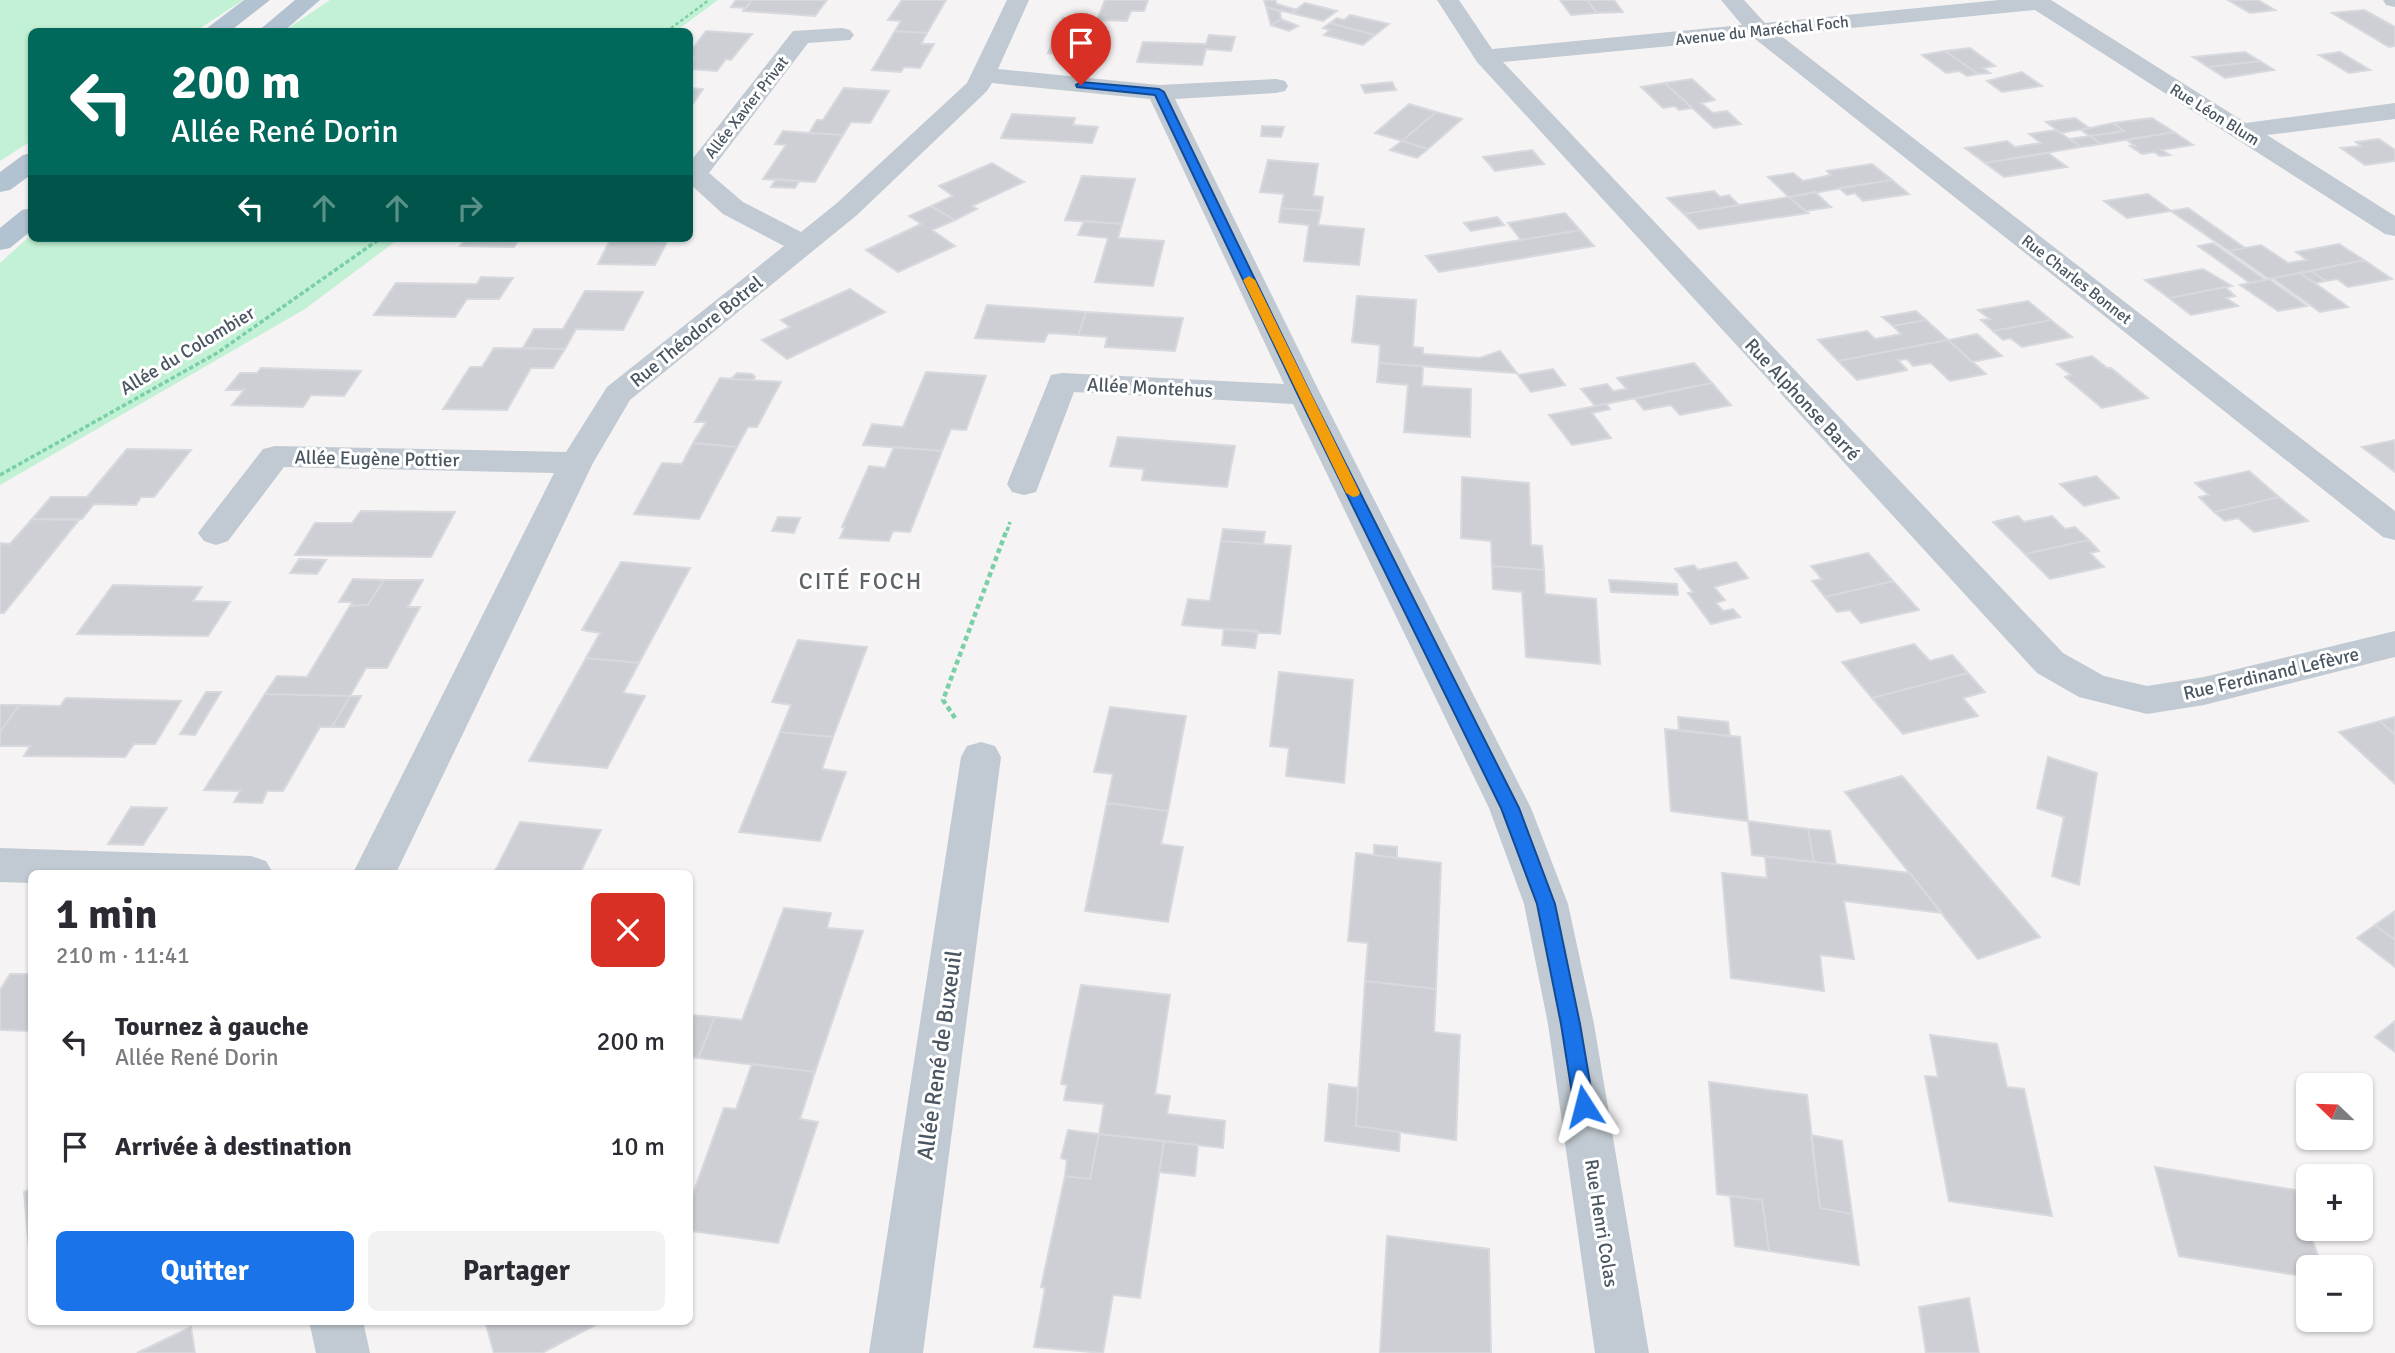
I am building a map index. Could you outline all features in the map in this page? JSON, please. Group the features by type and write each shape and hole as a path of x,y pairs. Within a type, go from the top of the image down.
{"main road":[{"path":"220,28 259,0"},
{"path":"273,28 309,0"},
{"path":"0,184 28,164"},
{"path":"0,242 28,218"}],"street":[{"name":"Rue Théodore Botrel","path":"376,870 576,463 618,394 847,209 978,86 1018,0"},
{"name":"Rue Alphonse Barré","path":"1448,0 1485,57 2050,663 2094,687 2147,700"},
{"name":"Rue Charles Bonnet","path":"1732,0 1759,30 2395,529"},
{"name":"Avenue du Maréchal Foch","path":"1485,57 2037,1"},
{"name":"Rue Léon Blum","path":"2037,1 2395,228"},
{"name":"Allée Xavier Privat","path":"803,245 733,208 694,174 800,36 842,35"},
{"path":"984,75 1159,92 1276,86"},
{"name":"Rue Henri Colas","path":"1159,92 1305,395 1510,808 1546,904 1571,1024 1622,1353"},
{"path":"2241,131 2395,111"},
{"name":"Allée Montehus","path":"1024,484 1062,382 1305,395"},
{"name":"Allée Eugène Pottier","path":"216,533 275,456 576,463"},
{"name":"Rue Ferdinand Lefèvre","path":"2147,700 2204,691 2395,644"},
{"name":"Allée René de Buxeuil","path":"897,1353 981,757"},
{"path":"0,865 157,870"},
{"path":"337,1325 343,1353"}],"path":[{"path":"671,28 709,0"},
{"name":"Allée du Colombier","path":"0,475 217,353 375,242"},
{"path":"981,757 943,701 1024,484"}],"green space":[{"path":"0,0 243,0 201,28 28,28 28,143 0,161"},
{"path":"330,0 718,0 680,28 288,28"},
{"path":"28,238 28,242 395,242 305,309 0,485 0,263"}],"building":[{"path":"736,0 752,0 746,8 731,7"},
{"path":"752,0 827,0 815,16 743,11"},
{"path":"902,0 946,0 927,33 895,31 901,21 888,20"},
{"path":"1105,0 1148,0 1144,11 1131,11 1127,21 1097,20"},
{"path":"1264,0 1275,0 1277,4 1297,10 1291,13 1266,7"},
{"path":"1560,0 1587,0 1597,13 1571,15"},
{"path":"1587,0 1614,0 1623,12 1597,13"},
{"path":"2228,0 2258,0 2275,10 2250,13"},
{"path":"1305,3 1337,11 1323,21 1291,13"},
{"path":"1266,7 1280,11 1281,19 1271,25"},
{"path":"2364,10 2395,27 2395,46 2389,47 2332,13"},
{"path":"1350,15 1389,24 1375,35 1330,23 1337,18 1344,20"},
{"path":"1063,18 1097,20 1093,30 1104,31 1094,56 1048,53"},
{"path":"1281,19 1298,26 1289,31 1271,25"},
{"path":"1330,23 1375,35 1363,45 1324,35 1330,30 1323,28"},
{"path":"706,31 752,34 731,60 726,59 717,71 693,69 693,48"},
{"path":"895,31 927,33 921,44 934,44 920,68 904,67 901,72 872,70"},
{"path":"1209,35 1235,37 1231,51 1206,49 1202,65 1137,62 1143,42 1206,44"},
{"path":"1970,48 1995,66 1983,68 1990,73 1978,74 1945,51"},
{"path":"1945,51 1978,74 1967,76 1959,71 1946,73 1922,55"},
{"path":"2245,52 2260,61 2208,67 2193,57"},
{"path":"2340,52 2370,70 2349,73 2319,55"},
{"path":"2260,61 2274,70 2225,78 2208,67"},
{"path":"2022,72 2042,86 2002,92 1987,81"},
{"path":"1692,79 1715,100 1701,103 1713,113 1727,111 1741,124 1714,128 1665,83"},
{"path":"1392,82 1396,90 1365,93 1361,85"},
{"path":"1665,83 1692,108 1663,108 1641,87"},
{"path":"693,88 703,89 693,104"},
{"path":"844,88 889,91 870,123 851,122 843,135 809,133 817,120 823,120"},
{"path":"1409,104 1436,112 1402,141 1375,133"},
{"path":"1436,112 1462,119 1428,149 1402,141"},
{"path":"1012,114 1075,118 1073,125 1098,127 1092,143 1001,138"},
{"path":"2075,118 2089,128 2061,133 2046,122"},
{"path":"2152,118 2174,132 2101,144 2090,136 2124,131 2113,123"},
{"path":"2113,123 2124,131 2090,136 2081,130"},
{"path":"1262,126 1284,127 1281,137 1261,136"},
{"path":"2056,130 2081,147 1985,163 1965,148 2007,141 2015,147 2041,143 2029,134"},
{"path":"783,131 843,135 815,182 763,179 786,145 775,144"},
{"path":"2174,132 2193,145 2162,150 2170,155 2160,156 2154,152 2142,154 2130,146 2135,146 2127,140"},
{"path":"2090,136 2101,144 2081,147 2070,139"},
{"path":"2379,139 2395,150 2395,161 2365,165 2341,148 2361,146 2356,142"},
{"path":"1402,141 1428,149 1417,158 1390,150"},
{"path":"1532,150 1544,164 1495,171 1483,157"},
{"path":"2048,153 2067,167 2004,177 1985,163"},
{"path":"1268,160 1318,164 1313,196 1323,197 1321,211 1281,208 1284,194 1260,192"},
{"path":"992,163 1024,182 972,206 977,209 955,220 931,206 953,196 939,186"},
{"path":"1872,164 1892,180 1789,197 1768,177 1793,173 1803,181 1831,175 1827,171"},
{"path":"1082,176 1135,179 1122,224 1065,220"},
{"path":"776,179 799,181 795,188 771,187"},
{"path":"1892,180 1909,194 1863,201 1855,193 1847,195 1839,188"},
{"path":"1714,191 1720,197 1729,195 1739,205 1684,214 1667,198"},
{"path":"1815,192 1831,207 1805,211 1789,197"},
{"path":"2148,194 2171,211 2127,218 2104,201"},
{"path":"1789,197 1808,213 1699,229 1684,214"},
{"path":"931,206 955,220 932,230 955,246 898,272 866,250 921,224 909,216"},
{"path":"1281,208 1321,211 1318,225 1364,229 1359,265 1304,261 1309,225 1279,222"},
{"path":"2188,208 2245,248 2229,251 2171,211"},
{"path":"1565,213 1580,230 1521,240 1508,223"},
{"path":"1497,217 1504,225 1471,231 1464,223"},
{"path":"1084,221 1122,224 1118,238 1164,241 1153,286 1095,282 1108,238 1078,235"},
{"path":"1580,230 1594,246 1439,272 1426,256"},
{"path":"463,242 517,242 514,247 460,246"},
{"path":"609,242 667,242 655,265 598,264"},
{"path":"2213,243 2266,280 2250,283 2198,246"},
{"path":"2339,244 2364,260 2269,279 2229,251 2261,245 2288,263 2307,260 2296,252"},
{"path":"2364,260 2392,279 2348,287 2337,279 2326,281 2311,271"},
{"path":"2203,269 2232,286 2169,298 2145,280"},
{"path":"2311,271 2326,281 2315,283 2300,273"},
{"path":"2300,273 2348,307 2320,312 2272,278"},
{"path":"481,277 513,278 499,299 467,299 455,317 374,315 396,283 477,284"},
{"path":"2269,279 2307,306 2278,311 2240,285"},
{"path":"2225,287 2235,296 2226,298 2238,306 2191,315 2169,298"},
{"path":"850,289 885,312 787,359 762,340 790,327 781,320"},
{"path":"585,291 643,292 623,330 576,329 565,349 523,348 534,329 563,329"},
{"path":"1357,296 1416,300 1413,347 1423,348 1423,354 1480,358 1500,351 1517,373 1379,363 1380,345 1352,342"},
{"path":"2028,301 2051,320 1993,331 1981,320 1990,319 1978,310"},
{"path":"987,305 1086,312 1078,335 1048,333 1044,342 975,338"},
{"path":"1916,311 1926,320 1893,326 1882,317"},
{"path":"1086,312 1183,318 1175,351 1105,347 1107,337 1078,335"},
{"path":"1926,320 1948,340 1838,361 1818,340 1867,331 1875,339 1901,334 1893,326"},
{"path":"2051,320 2072,337 2022,347 2010,338 2003,340 1993,331"},
{"path":"1977,334 2002,356 1972,362 1948,340"},
{"path":"1948,340 1986,374 1950,381 1931,363 1913,366 1907,359 1898,360 1907,370 1857,380 1838,361"},
{"path":"494,348 565,349 553,368 531,368 507,410 443,409 470,367 482,367"},
{"path":"2092,356 2148,398 2102,408 2065,377 2071,375 2057,364"},
{"path":"1379,363 1423,366 1422,386 1471,389 1470,437 1404,432 1408,385 1377,382"},
{"path":"1694,363 1712,383 1595,406 1581,389 1607,384 1613,391 1627,389 1617,378"},
{"path":"261,368 361,371 344,396 311,395 303,407 232,405 244,390 226,390 240,373 257,373"},
{"path":"1553,369 1565,385 1531,392 1518,375"},
{"path":"926,372 986,376 966,430 951,429 942,451 863,445 872,424 903,427"},
{"path":"737,373 752,374 755,377 753,380 731,379"},
{"path":"720,378 781,382 757,427 748,427 737,447 693,443 706,422 695,422"},
{"path":"1712,383 1731,405 1680,415 1671,405 1644,410 1635,399"},
{"path":"1606,404 1610,409 1592,413 1611,438 1572,445 1549,415"},
{"path":"1118,437 1235,446 1227,487 1142,480 1144,469 1110,466"},
{"path":"2395,440 2395,472 2362,447"},
{"path":"693,443 737,447 699,519 634,514 662,463 682,464"},
{"path":"894,447 942,451 910,532 893,531 889,541 840,538 845,527 842,527 869,466 885,468"},
{"path":"127,449 191,450 154,497 141,497 136,505 94,504 82,519 32,519 51,497 87,497"},
{"path":"2249,471 2279,497 2214,512 2199,497 2209,495 2195,483"},
{"path":"2096,476 2119,498 2084,506 2060,484"},
{"path":"1462,477 1529,483 1531,545 1542,546 1544,570 1492,566 1491,541 1461,538"},
{"path":"2279,497 2308,521 2254,532 2238,518 2225,521 2214,512"},
{"path":"361,511 455,512 431,557 295,555 315,523 352,523"},
{"path":"2018,516 2024,522 2052,516 2065,529 2075,527 2089,540 2025,554 1993,522"},
{"path":"778,517 800,518 794,533 772,531"},
{"path":"32,519 79,520 4,613 0,613 0,543 10,544"},
{"path":"1223,529 1265,532 1263,544 1221,541"},
{"path":"2089,540 2099,551 2090,553 2104,567 2050,579 2025,554"},
{"path":"1221,541 1291,546 1280,634 1182,625 1188,599 1210,601"},
{"path":"1868,553 1893,581 1825,597 1812,581 1822,579 1811,566"},
{"path":"299,559 326,560 317,574 290,573"},
{"path":"621,562 690,568 639,663 586,658 600,633 582,630"},
{"path":"1736,562 1748,578 1714,587 1725,600 1716,603 1723,611 1733,609 1740,617 1711,624 1688,593 1693,592 1675,569 1694,565 1698,570"},
{"path":"1492,566 1544,570 1545,594 1596,599 1600,664 1526,657 1522,592 1493,589"},
{"path":"353,579 384,580 368,605 350,606 352,602 339,602"},
{"path":"384,580 423,580 408,607 420,607 387,668 366,668 350,696 265,694 277,676 307,677 350,606 368,605"},
{"path":"1609,580 1677,584 1678,595 1611,592"},
{"path":"1893,581 1919,610 1861,623 1850,610 1837,612 1825,597"},
{"path":"113,585 202,587 193,601 230,602 208,636 77,634"},
{"path":"1224,629 1258,631 1255,648 1222,645"},
{"path":"798,640 867,647 833,737 780,732 791,705 772,702"},
{"path":"1914,644 1930,661 1952,655 1968,673 1872,698 1842,662"},
{"path":"586,658 639,663 623,693 645,696 607,768 529,761"},
{"path":"1279,672 1353,680 1344,783 1286,776 1289,748 1270,746"},
{"path":"1968,673 1985,692 1963,698 1978,716 1903,734 1872,698"},
{"path":"206,692 221,692 195,735 180,734"},
{"path":"265,694 350,696 332,727 320,727 283,791 267,791 262,803 234,802 240,791 204,790"},
{"path":"350,696 361,696 344,727 332,727"},
{"path":"66,698 181,701 155,744 134,744 125,757 24,756 30,746 0,746 0,732 19,705 60,706"},
{"path":"0,705 19,705 0,732"},
{"path":"1110,707 1186,716 1168,811 1107,803 1113,774 1094,772"},
{"path":"1678,717 1728,722 1730,736 1679,730"},
{"path":"2395,717 2395,735 2380,721"},
{"path":"2380,721 2395,735 2395,784 2339,732"},
{"path":"1665,729 1740,737 1748,821 1671,811"},
{"path":"780,732 833,737 822,769 846,772 820,841 739,832"},
{"path":"2048,757 2097,773 2079,885 2052,876 2064,817 2037,808"},
{"path":"1902,776 2040,937 1978,959 1845,792"},
{"path":"1107,803 1168,811 1161,844 1183,847 1168,922 1085,911"},
{"path":"131,807 167,808 143,845 108,844"},
{"path":"1748,821 1808,829 1814,862 1752,855"},
{"path":"520,822 601,830 581,870 496,870"},
{"path":"1808,829 1830,831 1836,864 1814,862"},
{"path":"1374,845 1397,847 1397,858 1374,855"},
{"path":"1356,853 1441,863 1436,989 1365,981 1368,943 1348,941"},
{"path":"1765,856 1910,873 1942,913 1844,901 1854,959 1820,955 1824,991 1731,978 1722,873 1767,878"},
{"path":"784,908 831,913 827,928 863,931 815,1072 698,1058 715,1017 742,1020"},
{"path":"2395,911 2395,940 2375,925"},
{"path":"2375,925 2395,940 2395,967 2357,938"},
{"path":"10,974 28,974 28,1031 0,1030 0,990"},
{"path":"1365,981 1436,989 1434,1032 1460,1035 1456,1140 1356,1126"},
{"path":"1081,985 1170,995 1155,1094 1170,1096 1167,1114 1225,1121 1223,1148 1099,1134 1104,1104 1064,1100 1067,1085 1061,1084"},
{"path":"693,1015 715,1017 698,1058 693,1057"},
{"path":"2395,1021 2395,1052 2375,1037"},
{"path":"1930,1035 1997,1044 2007,1087 2024,1089 2052,1216 1949,1201 1925,1076 1938,1077"},
{"path":"752,1064 815,1072 800,1119 818,1122 778,1243 693,1231 693,1194 724,1108 736,1109"},
{"path":"1709,1082 1807,1095 1820,1208 1852,1214 1859,1265 1769,1251 1762,1200 1717,1194"},
{"path":"1329,1084 1358,1088 1356,1126 1400,1132 1399,1151 1325,1141"},
{"path":"1068,1130 1099,1134 1090,1179 1065,1176 1067,1160 1061,1158"},
{"path":"1099,1134 1164,1141 1140,1298 1113,1295 1103,1353 1034,1347 1045,1288 1041,1287 1065,1176 1090,1179"},
{"path":"1811,1135 1842,1141 1852,1214 1820,1208"},
{"path":"1164,1141 1198,1145 1195,1176 1159,1172"},
{"path":"2155,1167 2295,1190 2296,1241 2313,1241 2318,1255 2296,1255 2296,1275 2179,1256"},
{"path":"28,1190 28,1238 24,1192"},
{"path":"1730,1196 1762,1200 1769,1251 1735,1246"},
{"path":"1387,1236 1489,1249 1491,1353 1380,1353"},
{"path":"1969,1298 1979,1353 1926,1353 1919,1307"},
{"path":"486,1325 595,1325 542,1353 494,1353"},
{"path":"191,1327 195,1353 137,1353"}],"slow traffic":[{"path":"1249,280 1353,493"}],"district":[{"name":"CITÉ FOCH","path":"861,581"}],"route":[{"path":"1081,85 1159,92 1305,395 1510,808 1546,904 1571,1024 1584,1106"}]}
